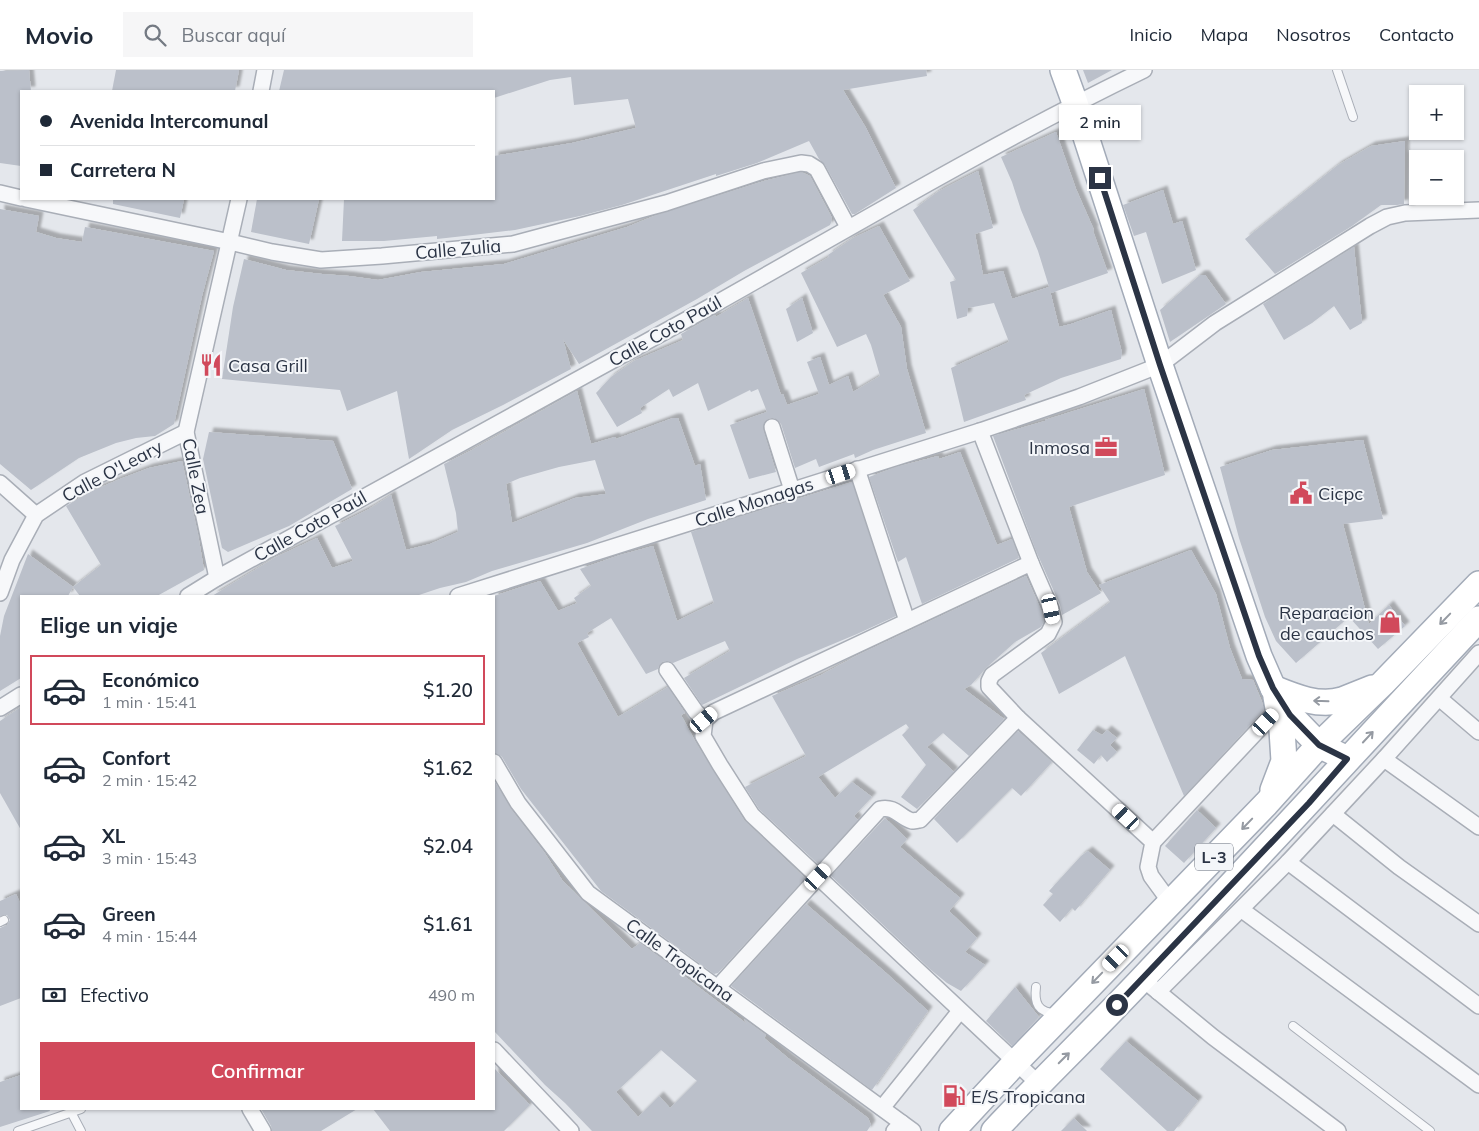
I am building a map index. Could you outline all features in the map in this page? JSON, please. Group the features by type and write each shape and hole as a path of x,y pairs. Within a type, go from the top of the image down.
{"main road":[{"path":"1063,70 1160,365 1259,656 1276,698 1282,730 1284,761 1276,784 1266,804"},
{"name":"L-3","path":"952,1131 1063,1013 1266,804 1319,745 1383,683 1479,584"},
{"name":"L-3","path":"994,1131 1038,1084 1150,985 1347,759 1479,619"},
{"path":"1276,698 1294,696 1319,702 1340,700 1383,683"},
{"path":"1276,698 1319,745 1347,759"},
{"path":"1150,985 1140,970 1145,953 1204,884 1212,871 1220,851"}],"street":[{"path":"261,90 266,70"},
{"name":"Calle Coto Paúl","path":"190,595 217,578 706,309 848,227 1075,103 1144,70"},
{"name":"Calle Zulia","path":"31,200 272,252 321,260 513,244 666,203 763,171 801,163 809,164 817,169 848,227"},
{"path":"0,193 20,198"},
{"name":"Calle Zea","path":"217,578 186,432 239,200"},
{"name":"Calle Monagas","path":"461,595 980,431 1079,397 1160,365 1215,323 1387,217 1404,213 1479,210"},
{"path":"772,427 792,490"},
{"path":"980,431 1031,563 1051,609 1054,622 1048,634 992,675 989,687 1018,718 1153,842"},
{"name":"Calle O'Leary","path":"0,593 12,560 36,515 85,482 186,432"},
{"path":"857,469 908,621"},
{"path":"0,483 36,515"},
{"path":"1031,563 714,712 704,720 703,736 752,815 1038,1084"},
{"path":"1338,1131 1213,1037 1150,985 1242,910 1379,764 1479,653"},
{"path":"667,670 696,712 704,720"},
{"path":"0,708 20,696"},
{"path":"1170,902 1145,867 1153,842 1276,698"},
{"path":"1439,698 1479,732"},
{"path":"718,987 880,809 894,810 912,821 920,820 1018,718"},
{"path":"1347,759 1379,764 1479,827"},
{"name":"Calle Tropicana","path":"495,764 518,802 588,893 882,1108 903,1128"},
{"path":"1332,814 1399,867 1479,924"},
{"path":"1288,862 1479,1006"},
{"path":"1242,910 1479,1085"},
{"path":"882,1108 960,1011"},
{"path":"495,1051 571,1131"},
{"path":"251,1110 263,1131"}],"lane":[{"path":"1337,70 1353,116"},
{"path":"1036,987 1036,1002 1043,1011 1063,1013"},
{"path":"1293,1026 1430,1131"},
{"path":"18,1131 78,1110"},
{"path":"71,1112 81,1131"}],"building":[{"path":"29,70 31,90 20,90 20,166 0,163 0,71"},
{"path":"116,70 239,70 235,90 112,90"},
{"path":"284,70 926,70 927,76 843,90 866,128 896,188 855,214 852,214 825,165 819,159 809,141 757,163 716,176 716,174 622,205 580,216 515,230 437,239 437,236 384,241 342,241 344,200 495,200 495,156 572,143 636,128 628,99 574,105 571,77 550,80 495,98 495,90 279,90"},
{"path":"1083,70 1112,70 1088,83"},
{"path":"1056,132 1076,189 1094,230 1108,273 1051,293 1038,251 1001,157"},
{"path":"1405,141 1404,204 1381,205 1352,226 1275,274 1245,239 1338,165 1371,146"},
{"path":"978,171 993,228 975,234 983,275 1003,271 1012,299 1049,287 1059,327 1111,310 1122,353 1121,359 1061,378 1024,395 1026,400 964,422 951,368 1009,342 994,303 968,308 967,316 957,319 950,282 956,280 913,210 939,191"},
{"path":"801,172 810,176 831,216 830,225 579,364 563,339 571,369 452,430 409,459 397,391 347,411 340,390 222,379 233,307 244,259 286,270 378,280 421,272 504,264 627,227 654,216 764,181"},
{"path":"1163,190 1173,224 1182,221 1196,270 1162,284 1146,232 1134,236 1123,205"},
{"path":"113,200 184,200 180,218 113,204"},
{"path":"257,200 319,200 309,244 251,232"},
{"path":"0,209 39,216 36,232 56,238 82,242 85,227 214,251 202,296 174,424 155,436 116,443 79,458 31,490 0,464"},
{"path":"879,226 910,281 883,295 901,327 907,369 926,433 873,450 855,458 854,454 819,467 816,459 795,468 781,424 774,418 770,418 765,421 763,429 776,472 749,479 730,425 767,412 758,389 751,392 750,390 708,411 698,383 673,397 669,389 640,408 642,413 617,427 596,393 611,377 634,361 683,340 681,334 715,315 716,317 748,298 781,395 783,394 787,405 819,394 807,362 820,357 829,385 848,376 853,392 880,376 866,334 837,347 801,273 829,257 828,255 853,238"},
{"path":"1354,247 1362,323 1350,330 1334,306 1312,323 1284,340 1263,304"},
{"path":"1200,275 1205,275 1226,304 1170,342 1160,310"},
{"path":"802,298 813,333 797,342 786,309"},
{"path":"1144,389 1165,475 1069,507 1087,572 1101,593 1062,615 1060,605 1036,551 993,436"},
{"path":"577,391 591,444 615,437 616,439 673,418 678,418 695,466 700,464 706,500 648,519 587,543 419,595 214,595 276,557 317,538 332,568 353,561 335,526 369,509 391,495 406,550 430,544 458,532 456,513 444,464","holes":["595,460 606,494 575,498 512,523 506,484 559,467"]},
{"path":"209,432 333,441 352,489 289,526 228,552 222,548 203,459"},
{"path":"1363,440 1383,519 1343,524 1369,624 1389,605 1405,626 1378,649 1349,617 1296,663 1276,641 1265,617 1239,538 1220,467 1272,450"},
{"path":"960,452 997,545 1012,539 1019,558 922,604 906,557 898,562 869,477 896,467 938,456 939,459"},
{"path":"182,461 204,570 159,595 79,595 73,587 101,565 66,506 92,491 149,468"},
{"path":"852,482 896,616 797,659 702,705 684,678 730,651 725,641 673,663 662,662 658,669 646,674 611,618 587,633 589,637 577,643 618,717 668,687 685,713 681,715 695,741 744,820 805,878 718,973 714,974 601,891 521,789 502,757 495,753 495,596 540,581 558,611 577,603 574,598 591,586 580,569 653,546 677,621 714,603 691,532"},
{"path":"1191,550 1216,594 1230,648 1242,679 1253,680 1264,710 1184,796 1125,656 1059,694 1041,653 1110,602 1099,585"},
{"path":"28,554 73,587 69,595 20,595 20,679 0,691 0,636 4,616"},
{"path":"1026,576 1042,612 1044,621 1041,627 1015,642 986,668 971,685 964,689 1004,719 969,756 943,733 927,747 954,772 917,809 901,797 926,765 902,735 909,728 906,724 818,777 835,798 852,782 872,797 854,816 858,820 818,864 759,809 745,787 806,756 772,696 821,675 860,654"},
{"path":"20,708 20,828 0,793 0,721"},
{"path":"1093,730 1102,735 1107,730 1117,738 1110,745 1117,752 1107,762 1101,755 1094,764 1077,750"},
{"path":"1018,731 1052,762 1021,796 1012,788 957,843 934,819"},
{"path":"495,782 511,809 544,852 562,880 632,949 640,943 686,976 684,976 747,1024 744,1019 766,1035 764,1038 868,1118 871,1125 867,1131 592,1131 495,1032","holes":["661,1050 697,1081 670,1108 659,1096 638,1117 616,1092"]},
{"path":"1197,810 1216,828 1184,863 1165,846"},
{"path":"885,818 907,839 900,847 960,898 949,911 977,938 965,952 985,965 961,991 931,970 831,876"},
{"path":"1088,851 1110,870 1075,911 1072,908 1060,922 1043,905 1053,894 1049,891 1081,856"},
{"path":"16,894 20,903 20,998 0,1006 0,928 7,925 10,920 7,915 0,916 0,901"},
{"path":"806,904 928,1011 872,1090 731,986"},
{"path":"1015,987 1039,1017 1012,1046 986,1021"},
{"path":"1126,1041 1198,1101 1174,1131 1167,1131 1100,1069"},
{"path":"495,1069 530,1105 504,1131 390,1131 374,1110 495,1110"},
{"path":"20,1075 20,1110 50,1111 0,1127 0,1082"},
{"path":"262,1110 355,1110 321,1131 272,1131"},
{"path":"1074,1118 1087,1131 1061,1131"}],"place":[{"name":"Casa Grill","path":"211,365"},
{"name":"Inmosa","path":"1106,447"},
{"name":"Cicpc","path":"1301,493"},
{"name":"Reparacion de cauchos","path":"1390,622"},
{"name":"E/S Tropicana","path":"954,1096"}],"route":[{"path":"1100,178 1160,365 1259,656 1273,688 1290,715 1319,745 1347,759 1309,803 1117,1005"}]}
